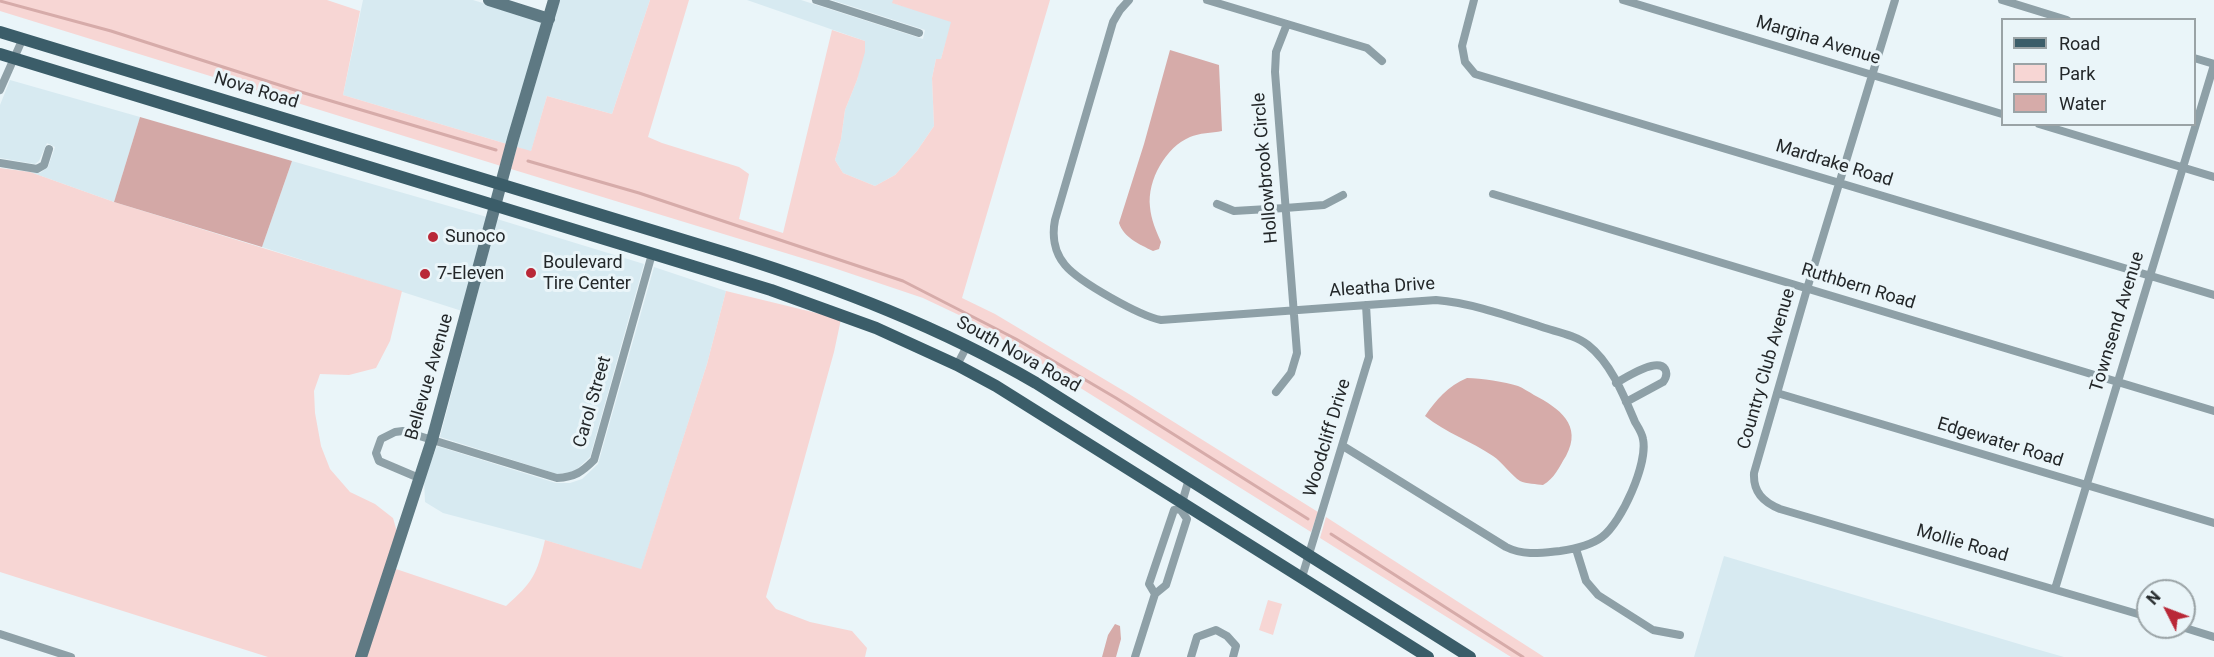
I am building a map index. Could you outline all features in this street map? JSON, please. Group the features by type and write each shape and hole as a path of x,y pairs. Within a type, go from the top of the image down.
{"main road":[{"name":"Nova Road","path":"0,32 502,185"},
{"path":"0,54 780,293 843,315 957,365 1034,408 1181,506 1302,577 1428,657"},
{"name":"South Nova Road","path":"502,185 814,281 888,309 967,345 1036,383 1470,657"}],"street":[{"path":"489,0 549,19"},
{"name":"Bellevue Avenue","path":"361,657 432,440 554,0"},
{"path":"816,0 919,33"},
{"name":"Aleatha Drive","path":"1129,0 1113,22 1055,220 1053,236 1060,258 1078,277 1140,314 1168,321 1418,300 1456,301 1522,320 1586,343 1601,357 1616,382 1643,439 1642,462 1622,512 1613,526 1596,541 1576,549 1530,554 1514,551 1342,446"},
{"path":"1207,0 1367,48 1382,61"},
{"name":"Mardrake Road","path":"1474,0 1462,46 1465,62 1475,74 2214,295"},
{"name":"Margina Avenue","path":"1623,0 2001,114"},
{"name":"Country Club Avenue","path":"1767,503 1755,488 1754,473 1895,0"},
{"path":"2002,0 2060,18"},
{"name":"Hollowbrook Circle","path":"1276,392 1287,380 1295,364 1297,353 1275,61 1287,24"},
{"path":"0,90 23,38"},
{"path":"2196,59 2214,64"},
{"name":"Townsend Avenue","path":"2196,124 2214,64"},
{"path":"2046,126 2214,177"},
{"name":"Townsend Avenue","path":"2055,589 2196,126"},
{"path":"0,163 37,169 44,165 49,149"},
{"name":"Ruthbern Road","path":"1493,194 2214,411"},
{"path":"1217,204 1234,211 1285,208 1324,205 1343,195"},
{"name":"Carol Street","path":"419,478 378,460 376,453 378,444 387,434 404,432 557,478 569,478 579,474 594,460 652,254"},
{"name":"Woodcliff Drive","path":"1302,577 1369,357 1366,305"},
{"path":"957,365 967,345"},
{"path":"1616,382 1654,364 1666,370 1663,382 1626,402"},
{"name":"Edgewater Road","path":"1777,393 2214,523"},
{"path":"1135,657 1155,594 1166,585 1187,519 1181,506 1189,479"},
{"name":"Mollie Road","path":"1767,503 1780,509 2136,613"},
{"path":"1155,594 1149,584 1174,510 1181,506"},
{"path":"1576,549 1586,581 1595,592 1653,630 1680,635"},
{"path":"1191,657 1197,638 1216,630 1227,636 1236,646 1233,657"},
{"path":"2196,631 2214,637"},
{"path":"0,634 71,657"}],"shaded area":[{"path":"363,0 473,0 543,22 507,144 343,95"},
{"path":"560,0 650,0 612,114 547,96 531,152 517,147"},
{"path":"747,0 801,0 923,39 925,30 832,0 893,0 893,3 952,21 941,59 936,59 932,78 934,126 917,151 895,175 875,186 843,173 835,160 845,110 857,80 865,41"},
{"path":"10,80 140,117 114,202 30,172 40,173 48,167 55,147 47,143 39,161 35,164 0,158 0,105"},
{"path":"140,117 292,161 262,247 114,202"},
{"path":"292,161 487,217 462,311 262,247"},
{"path":"497,219 644,264 590,457 576,470 568,473 557,474 440,437"},
{"path":"654,267 726,291 707,364 641,570 545,540 443,513 425,502 424,480 437,446 556,483 570,483 582,479 598,464"},
{"path":"1724,556 2029,647 2064,657 1694,657"}],"green space":[{"path":"0,0 327,0 360,11 343,95 507,144 501,166 0,11"},
{"path":"650,0 689,0 648,137 739,167 749,174 739,219 783,233 832,30 865,41 865,52 845,110 835,160 843,173 875,186 895,175 917,151 934,126 932,78 936,59 941,59 951,22 892,3 893,0 1050,0 962,298 995,314 1129,394 1318,512 1311,532 978,324 923,298 828,266 511,169 517,147 531,151 547,96 612,114"},
{"path":"0,168 30,172 114,202 402,291 390,341 376,368 349,375 320,374 314,391 321,446 330,469 350,492 375,504 393,518 397,532 356,657 268,657 0,572"},
{"path":"726,291 841,319 834,352 766,597 776,609 810,622 852,631 867,648 865,657 366,657 396,569 506,606 532,578 545,540 641,569 707,364"},
{"path":"1326,517 1544,657 1511,657 1320,538"},
{"path":"1268,600 1282,604 1273,635 1259,630"}],"water":[{"path":"1170,50 1219,65 1222,131 1197,135 1181,142 1166,156 1160,166 1150,197 1151,216 1161,242 1159,249 1153,251 1128,237 1119,223"},
{"path":"1467,378 1493,380 1518,386 1552,406 1566,419 1572,435 1571,445 1554,476 1543,485 1520,481 1493,456 1425,416 1443,394"},
{"path":"1115,624 1120,626 1121,639 1116,657 1102,657 1108,635"}],"waterway":[{"path":"0,1 111,31 301,92 496,150"},
{"path":"528,161 639,193 903,281 1016,339 1116,398 1308,519"},
{"path":"1331,534 1523,657"}],"place":[{"name":"Sunoco","path":"433,237"},
{"name":"Boulevard Tire Center","path":"531,273"},
{"name":"7-Eleven","path":"425,274"}]}
